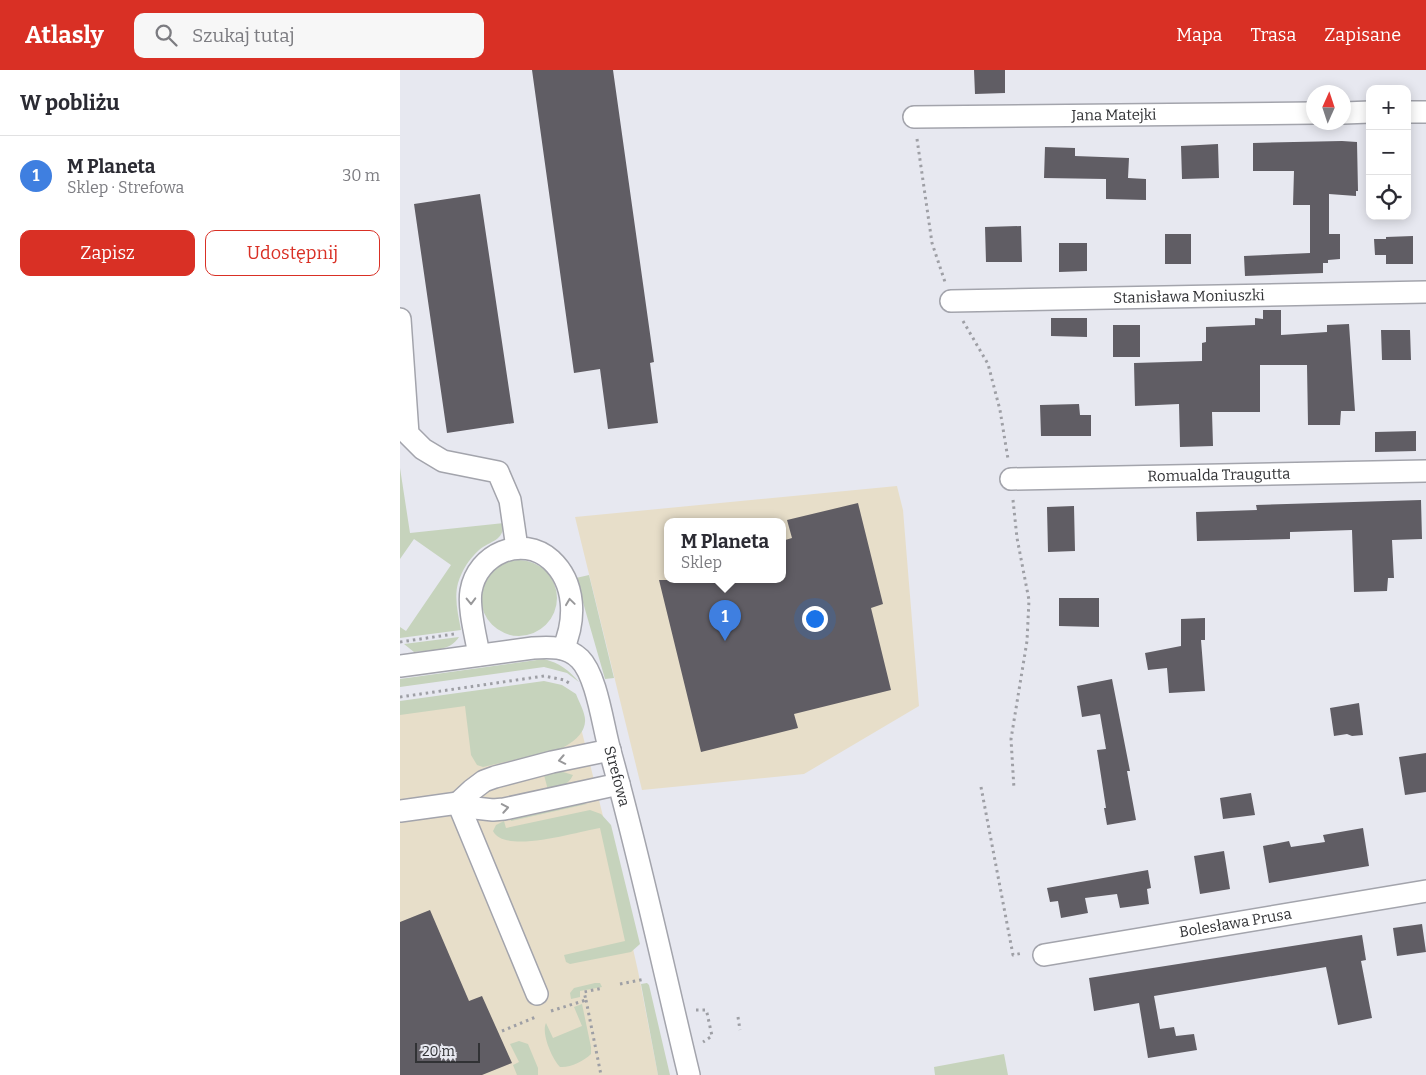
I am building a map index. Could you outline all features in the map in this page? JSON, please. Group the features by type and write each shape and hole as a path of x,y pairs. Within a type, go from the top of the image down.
{"street":[{"path":"1351,113 1366,112"},
{"path":"1411,112 1426,112"},
{"name":"Jana Matejki","path":"914,117 1306,113"},
{"name":"Stanisława Moniuszki","path":"951,301 1426,292"},
{"path":"400,319 408,434 423,449 443,460 498,472 510,500 517,548"},
{"name":"Romualda Traugutta","path":"1011,479 1426,471"},
{"path":"400,666 533,648 564,649 572,621 568,586 561,571 550,559 534,550 517,548 500,552 485,561 471,590 470,606 479,655"},
{"name":"Strefowa","path":"564,649 579,658 590,676 619,784 688,1075"},
{"path":"458,802 478,786 495,777 552,762 610,750"},
{"path":"400,811 458,802 476,808 504,809 619,784"},
{"path":"458,802 537,994"},
{"name":"Bolesława Prusa","path":"1044,955 1426,891"}],"path":[{"path":"914,117 932,243 951,301 988,364 1000,410 1011,479 1017,538 1029,600 1027,641 1011,740 1014,789"},
{"path":"400,642 460,633"},
{"path":"400,697 544,676 564,680 571,684"},
{"path":"981,787 1013,955 1032,951 1044,955"},
{"path":"620,984 651,978"},
{"path":"601,1075 584,992 603,988"},
{"path":"502,1031 573,1003 586,1000"},
{"path":"707,1013 711,1033"},
{"path":"738,1017 740,1030"}],"shaded area":[{"path":"897,486 903,510 919,706 804,774 642,790 575,517"},
{"path":"573,696 604,820 638,971 658,1075 400,1075 400,706"}],"green space":[{"path":"400,468 410,533 504,523 499,537 475,553 466,565 460,578 456,600 461,630 400,638 400,627 406,631 451,565 414,539 400,559"},
{"path":"519,560 534,563 546,571 554,583 557,598 554,613 546,625 534,633 519,636 504,633 492,625 484,613 481,598 484,583 492,571 504,563"},
{"path":"589,575 614,678 605,679 576,578"},
{"path":"459,637 445,648 432,650 414,652 404,644"},
{"path":"544,659 563,667 579,682 567,673 544,667 400,687 400,679"},
{"path":"544,681 562,685 576,694 584,715 584,727 579,736 557,750 483,767 477,765 471,755 465,706 400,715 400,701"},
{"path":"560,771 573,775 566,784 548,790 544,775"},
{"path":"577,803 587,804 511,821 510,819"},
{"path":"590,810 601,814 611,825 640,944 631,952 570,964 566,962 564,955 625,941 600,828 560,837 527,841 512,841 500,838 493,831 496,825 504,821 506,828"},
{"path":"600,983 602,987 580,991 580,997 571,999 570,993 574,988"},
{"path":"647,983 670,1075 658,1075 641,984"},
{"path":"582,1004 591,1054 577,1064 560,1067 548,1046 545,1033 546,1023 553,1038 582,1026 574,1007"},
{"path":"519,1041 528,1044 538,1068 538,1075 517,1075 513,1065 519,1062 510,1044"},
{"path":"1004,1054 1008,1075 935,1075 934,1067"}],"building":[{"path":"532,70 613,70 654,362 650,363 658,423 608,429 600,369 574,373"},
{"path":"974,70 1005,70 1005,93 975,94"},
{"path":"1357,142 1358,191 1356,191 1356,196 1329,194 1329,234 1340,234 1340,259 1328,260 1328,263 1323,263 1323,273 1245,276 1244,256 1310,253 1310,205 1293,205 1294,171 1253,171 1253,143"},
{"path":"1218,144 1219,178 1182,179 1181,146"},
{"path":"1045,147 1075,148 1075,156 1129,158 1128,178 1146,179 1146,200 1106,199 1106,179 1044,178"},
{"path":"480,194 514,423 447,433 414,204"},
{"path":"1021,226 1022,262 986,262 985,227"},
{"path":"1165,234 1191,234 1191,264 1165,264"},
{"path":"1413,236 1413,264 1386,264 1386,255 1375,255 1374,239"},
{"path":"1059,243 1087,243 1087,271 1059,272"},
{"path":"1263,310 1281,310 1281,335 1327,332 1327,325 1349,324 1355,411 1341,411 1340,425 1308,425 1307,365 1260,365 1260,412 1212,412 1213,446 1180,447 1179,404 1135,406 1134,363 1202,361 1202,343 1206,342 1206,327 1255,325 1255,318 1263,319"},
{"path":"1051,318 1087,318 1087,337 1051,336"},
{"path":"1113,325 1140,325 1140,357 1113,357"},
{"path":"1381,330 1410,330 1411,360 1382,360"},
{"path":"1079,404 1080,415 1091,415 1091,436 1041,436 1040,405"},
{"path":"1416,431 1416,451 1375,452 1375,432"},
{"path":"1421,500 1422,539 1392,540 1394,578 1388,578 1387,591 1354,592 1352,530 1290,532 1290,539 1197,541 1196,512 1257,510 1256,505"},
{"path":"858,503 883,604 871,608 891,690 794,714 798,728 701,752 659,580 664,580 664,583 786,583 786,540 792,538 787,520"},
{"path":"1074,506 1075,551 1048,552 1047,507"},
{"path":"1059,598 1099,598 1099,627 1059,626"},
{"path":"1205,618 1205,640 1201,640 1205,691 1169,693 1167,668 1148,670 1145,653 1181,646 1181,619"},
{"path":"1112,679 1130,771 1127,771 1136,820 1107,825 1097,750 1106,749 1100,714 1082,717 1077,686"},
{"path":"1359,703 1363,735 1352,736 1347,734 1334,736 1330,708"},
{"path":"1426,753 1426,792 1405,795 1399,757"},
{"path":"1251,793 1255,815 1223,819 1220,798"},
{"path":"1363,828 1369,866 1269,883 1263,846 1289,841 1291,847 1325,842 1323,835"},
{"path":"1224,851 1230,889 1200,894 1194,856"},
{"path":"1148,870 1151,888 1147,889 1149,904 1120,908 1117,894 1085,898 1088,913 1061,918 1058,901 1050,902 1047,888"},
{"path":"430,910 469,1001 482,996 512,1063 482,1075 400,1075 400,922"},
{"path":"1422,924 1426,952 1397,956 1393,928"},
{"path":"1362,935 1366,960 1361,961 1372,1018 1338,1025 1326,967 1154,996 1160,1029 1174,1027 1176,1036 1194,1034 1197,1050 1148,1058 1139,1003 1094,1011 1089,978"}],"place":[{"name":"M Planeta","path":"725,641"}]}
